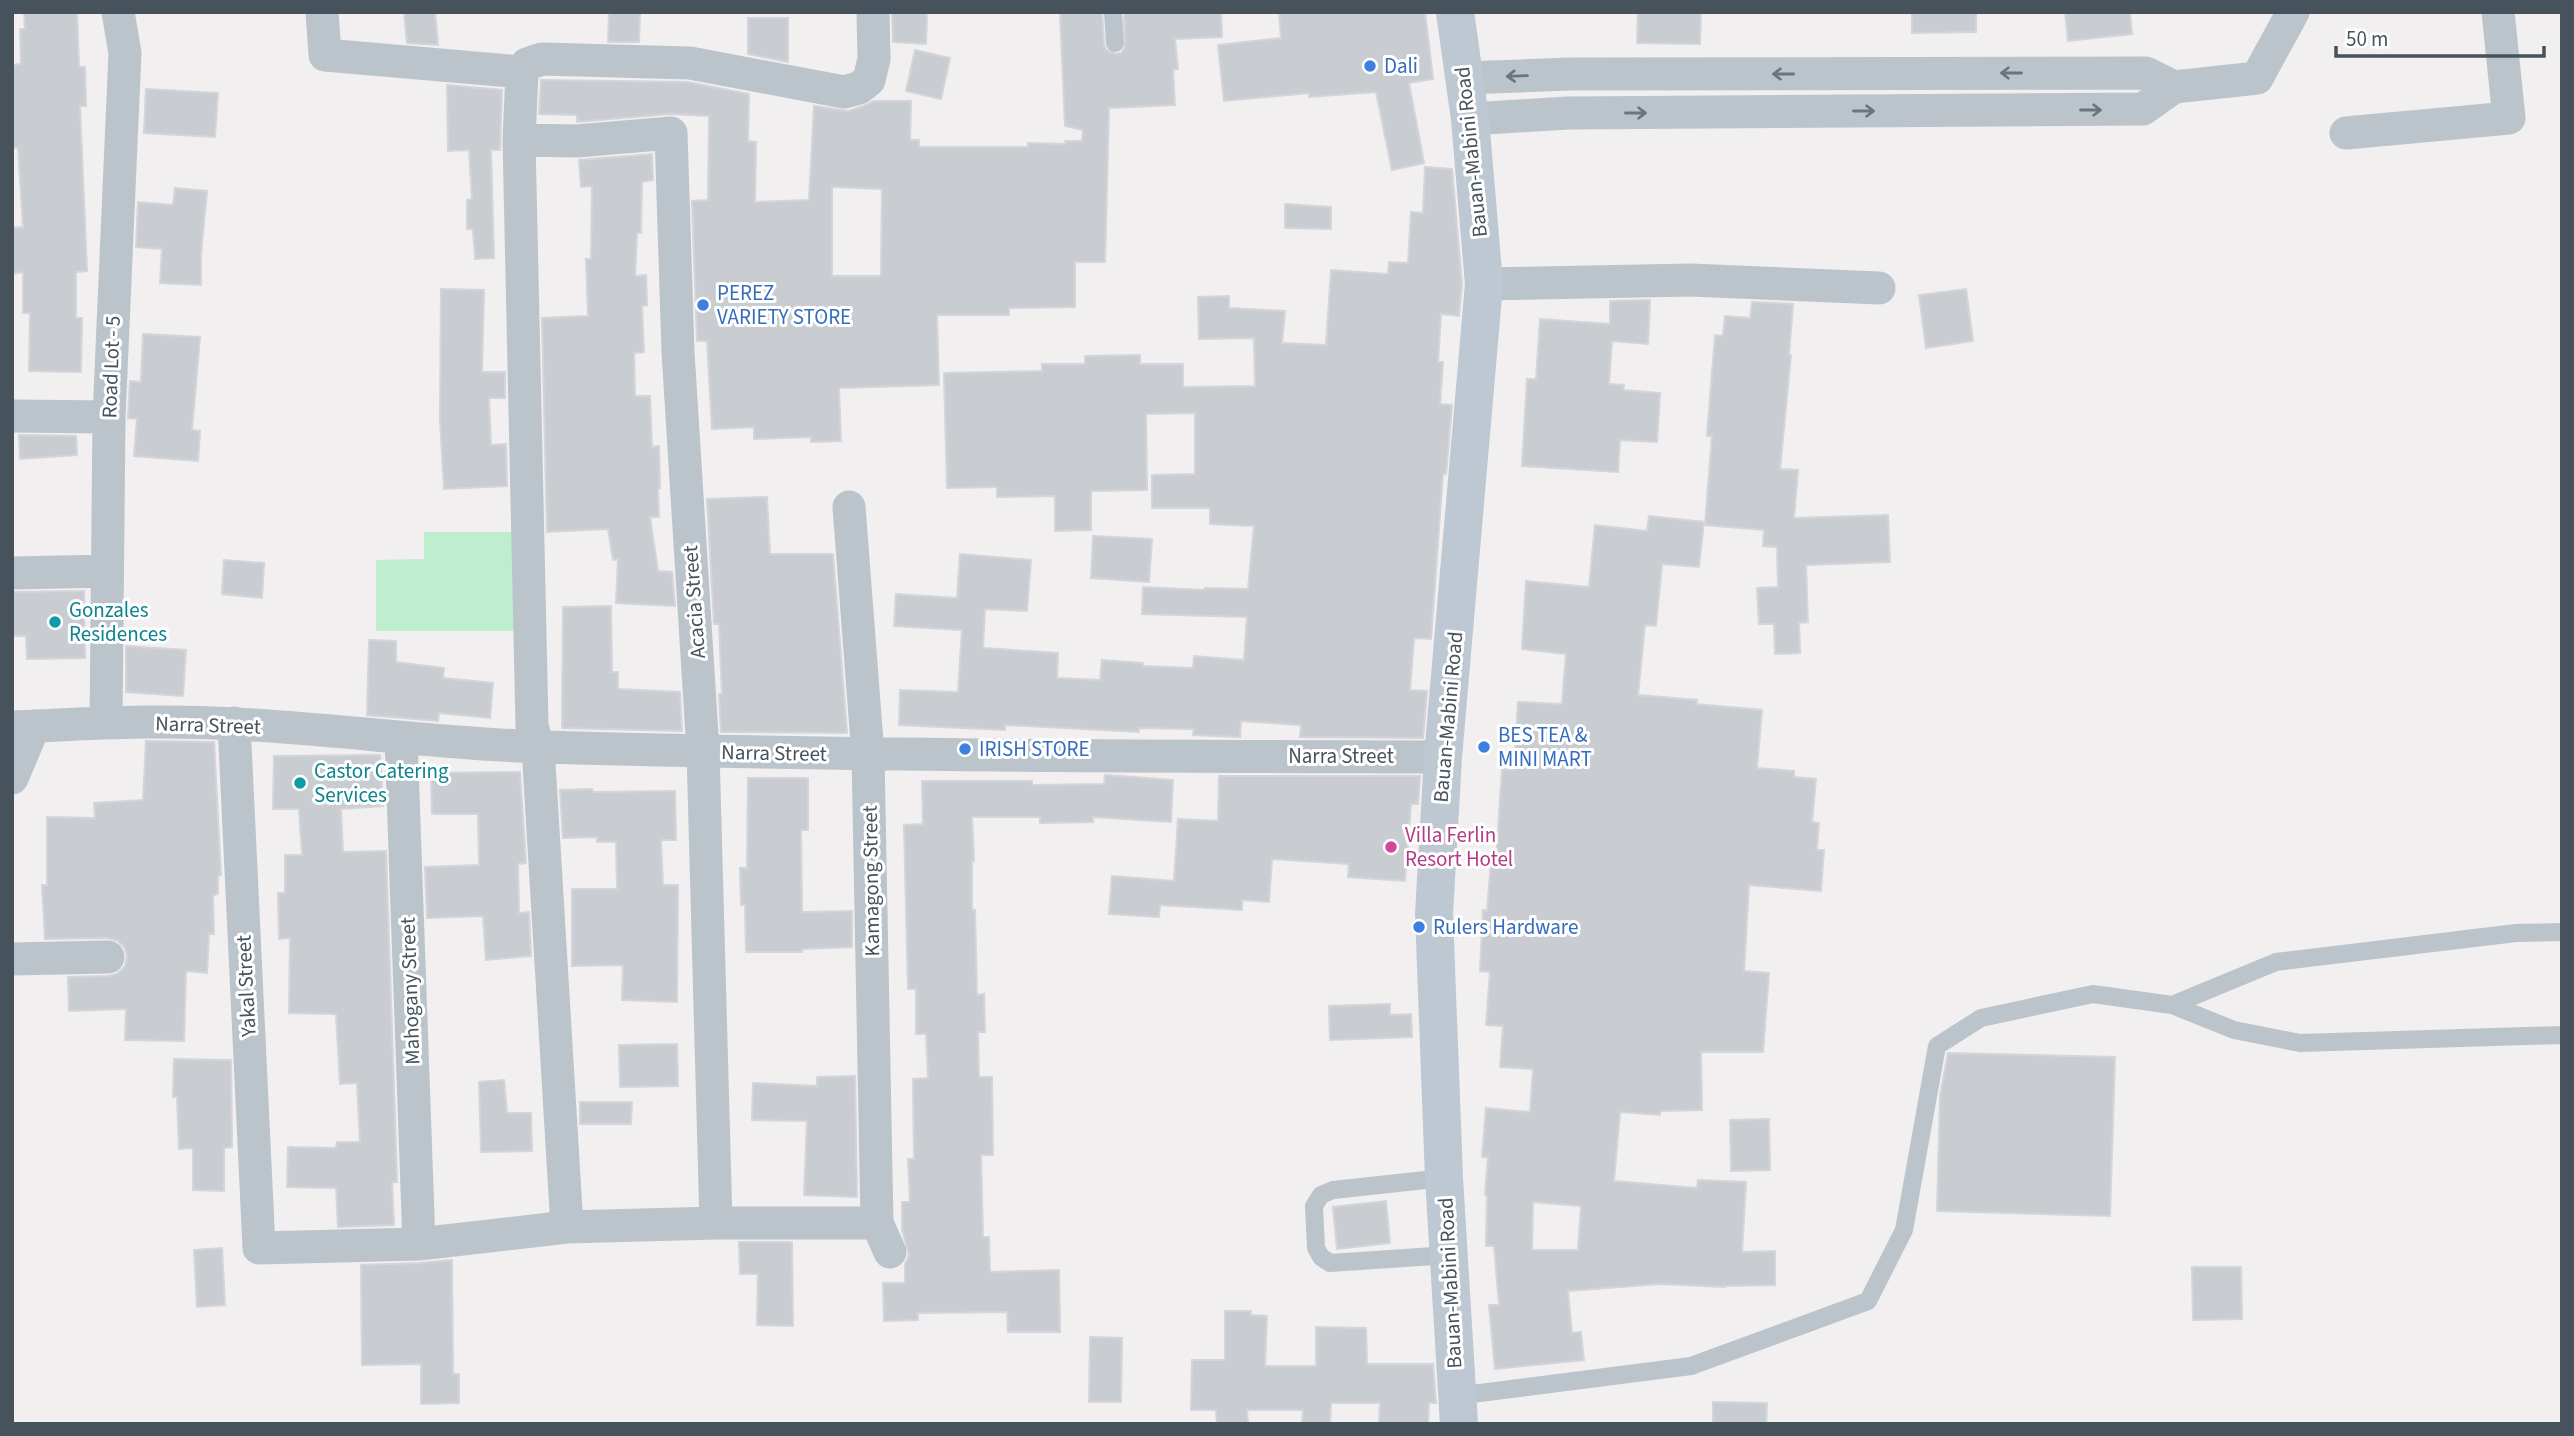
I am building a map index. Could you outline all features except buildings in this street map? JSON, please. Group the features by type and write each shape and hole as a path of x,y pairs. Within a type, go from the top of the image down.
{"main road":[{"name":"Bauan-Mabini Road","path":"1455,12 1470,119 1483,284 1443,757 1434,914 1444,1178 1457,1410"}],"street":[{"name":"Road Lot - 5","path":"106,723 109,417 125,53 118,12"},
{"path":"322,12 325,55 522,72"},
{"path":"567,1227 538,747 532,726 519,140 522,72 527,64 542,59 690,63 844,92 859,88 869,80 874,59 873,12"},
{"path":"2346,133 2509,118 2498,12"},
{"path":"1470,119 1568,113 2143,109 2174,87 2257,78 2298,13"},
{"path":"1464,78 1583,74 2146,73 2174,87"},
{"name":"Acacia Street","path":"519,140 577,141 671,133 678,352 703,751 716,1223"},
{"path":"1483,284 1691,280 1879,288"},
{"path":"12,416 109,417"},
{"name":"Kamagong Street","path":"716,1223 884,1238 868,755 849,507"},
{"path":"12,573 107,570"},
{"name":"Narra Street","path":"23,727 106,723 233,723 401,739 538,747 868,755 1443,757"},
{"name":"Yakal Street","path":"233,723 259,1248 419,1244"},
{"path":"12,778 23,727"},
{"name":"Mahogany Street","path":"401,739 419,1244"},
{"path":"12,959 108,957"},
{"path":"419,1244 567,1227 716,1223"}],"lane":[{"path":"1113,12 1115,43"},
{"path":"2172,1005 2276,962 2516,933 2562,932"},
{"path":"1457,1410 1691,1366 1868,1301 1905,1230 1937,1046 1981,1018 2093,994 2172,1005 2234,1030 2300,1044 2562,1034"},
{"path":"1444,1178 1333,1190 1321,1195 1314,1206 1316,1248 1321,1257 1330,1263 1449,1255"}],"green space":[{"path":"424,532 520,532 520,631 376,631 376,560 424,559"}],"place":[{"name":"Dali","path":"1370,66"},
{"name":"PEREZ VARIETY STORE","path":"703,305"},
{"name":"Gonzales Residences","path":"55,622"},
{"name":"BES TEA & MINI MART","path":"1484,747"},
{"name":"IRISH STORE","path":"965,749"},
{"name":"Castor Catering Services","path":"300,783"},
{"name":"Villa Ferlin Resort Hotel","path":"1391,847"},
{"name":"Rulers Hardware","path":"1419,927"}]}
